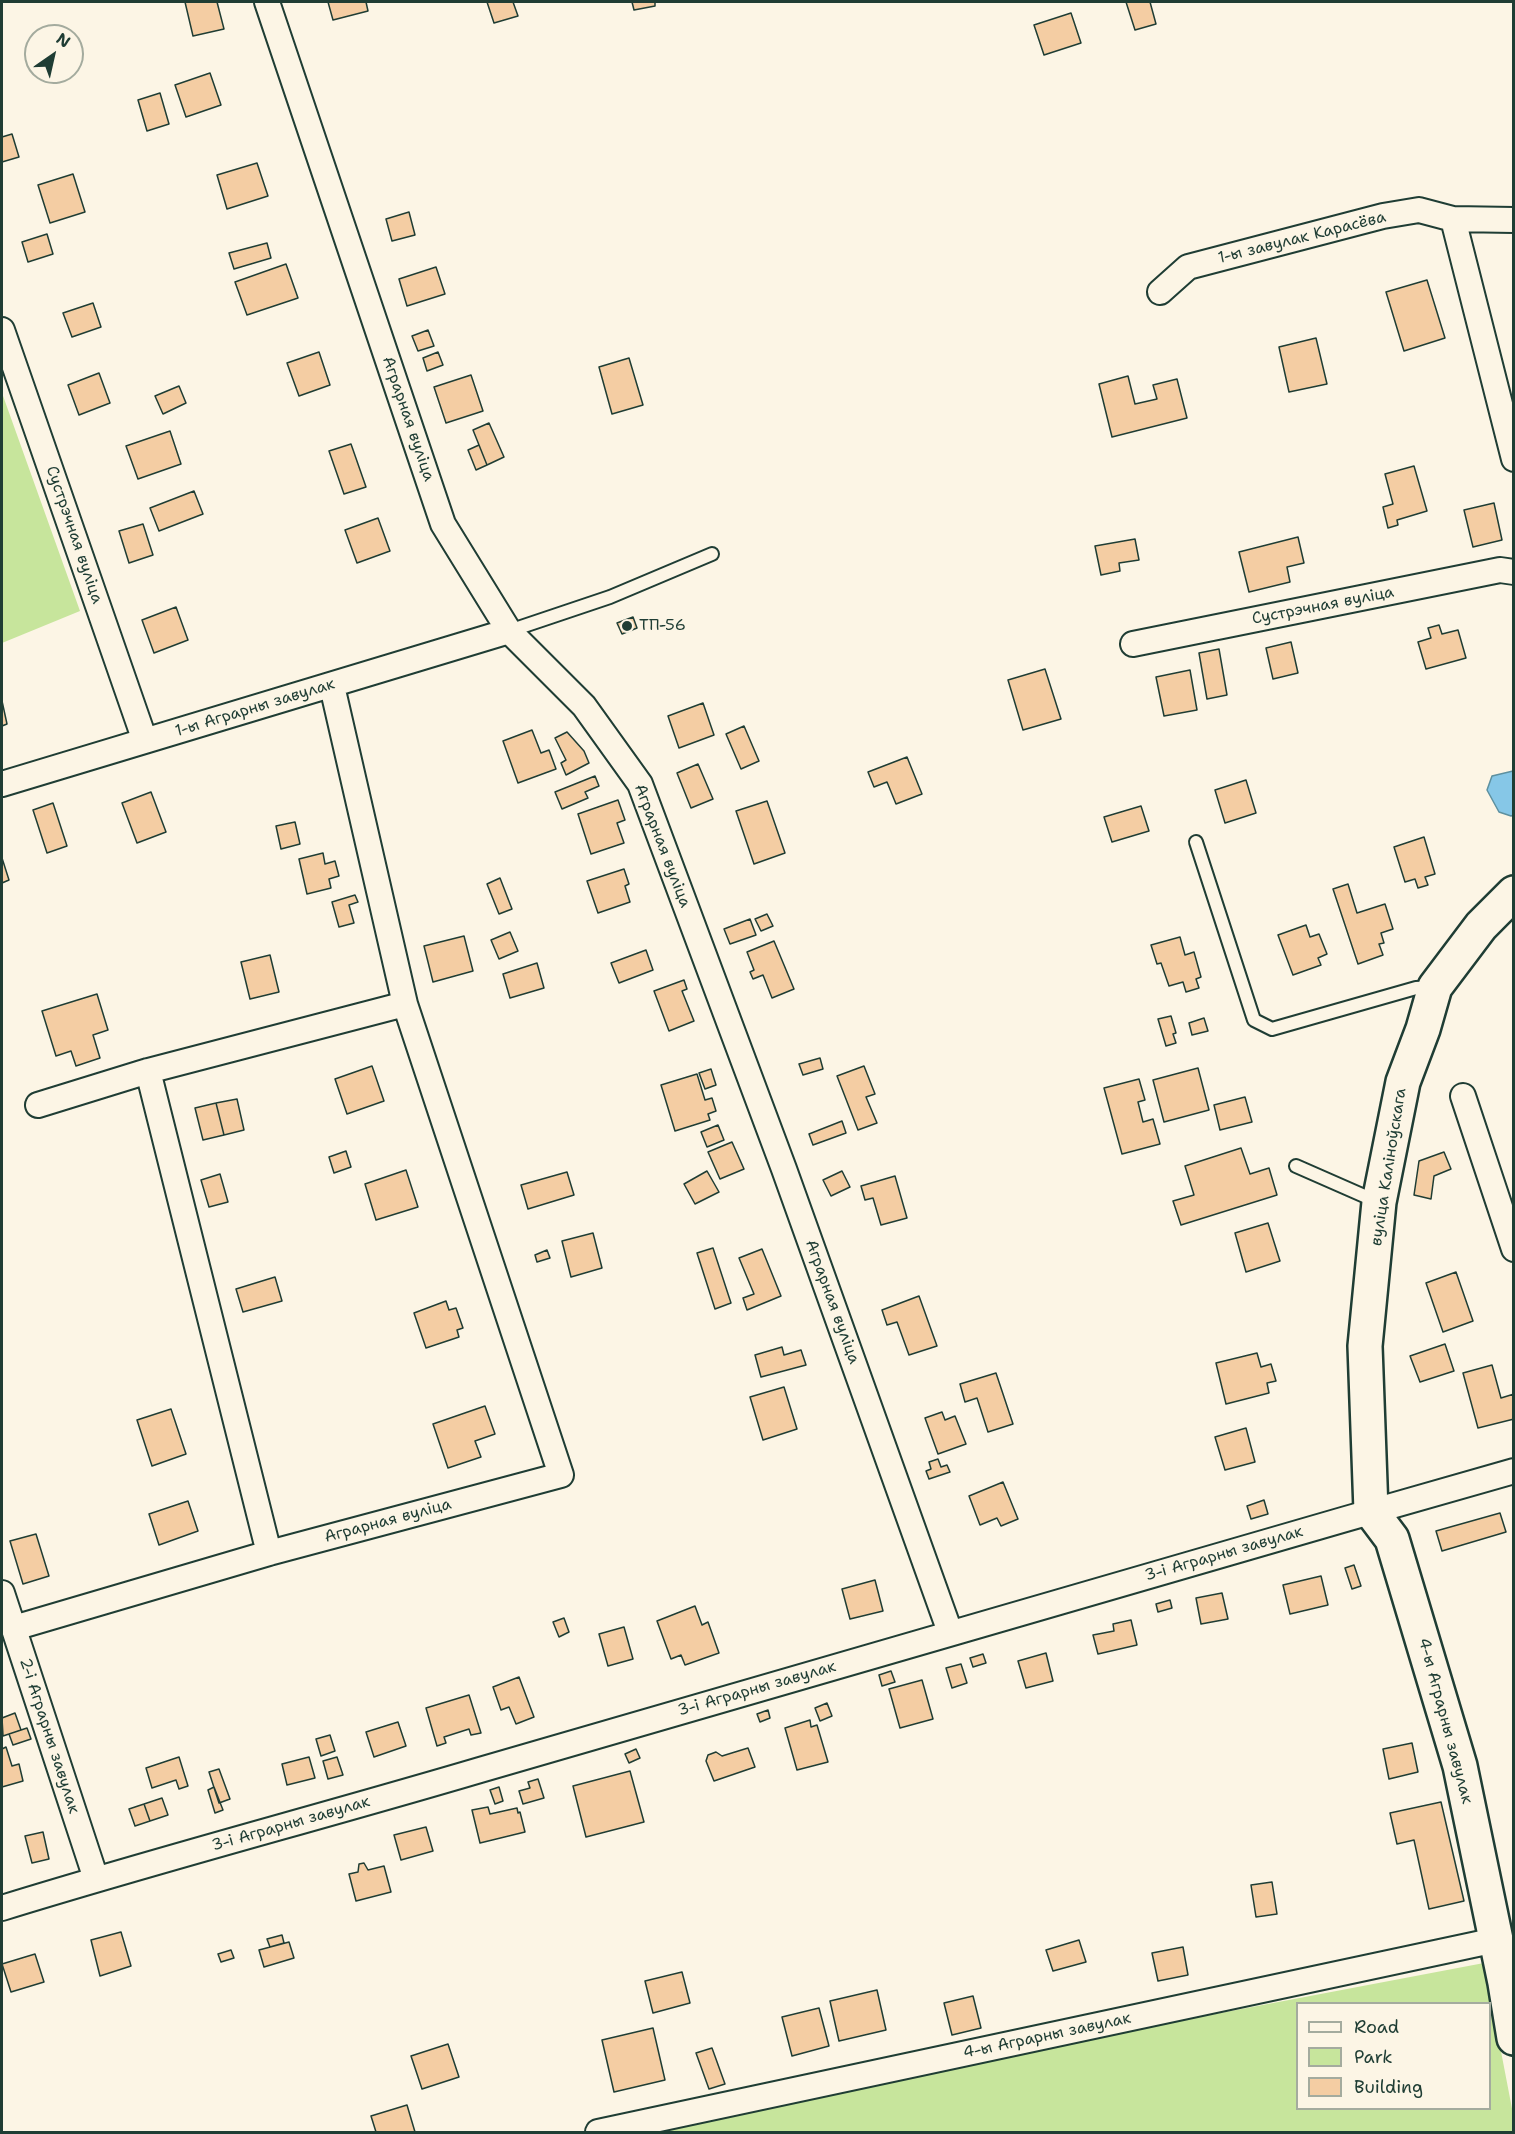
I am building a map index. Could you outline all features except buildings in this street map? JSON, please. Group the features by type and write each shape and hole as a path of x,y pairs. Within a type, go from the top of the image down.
{"main road":[{"name":"вуліца Каліноўскага","path":"1371,1511 1365,1346 1379,1202 1403,1082 1423,1029 1435,987 1481,926 1514,893"},
{"name":"4-ы Аграрны завулак","path":"1371,1511 1392,1539 1460,1766 1496,1940 1509,1983 1514,2038"}],"street":[{"name":"Аграрная вуліца","path":"267,2 443,524 509,631 584,706 639,784 784,1169 950,1632"},
{"name":"1-ы завулак Карасёва","path":"1160,292 1188,267 1383,216 1419,210 1453,219 1514,220"},
{"path":"1453,219 1514,459"},
{"name":"Сустрэчная вуліца","path":"2,330 145,741"},
{"name":"Сустрэчная вуліца","path":"1133,644 1500,570 1514,572"},
{"name":"1-ы Аграрны завулак","path":"2,784 509,631"},
{"name":"Аграрная вуліца","path":"14,1628 269,1553 561,1475 405,1004 332,686"},
{"path":"38,1105 148,1071 405,1004"},
{"path":"148,1071 205,1290 269,1553"},
{"path":"1463,1096 1514,1250"},
{"name":"3-і Аграрны завулак","path":"2,1908 1514,1470"},
{"name":"2-і Аграрны завулак","path":"2,1593 96,1879"},
{"name":"4-ы Аграрны завулак","path":"598,2133 1496,1940"}],"lane":[{"path":"509,631 610,597 712,554"},
{"path":"1196,842 1254,1020 1272,1029 1416,988 1435,987"},
{"path":"1296,1166 1379,1202"}],"green space":[{"path":"2,393 80,611 2,643"},
{"path":"1484,1963 1514,2119 1513,2132 593,2132"}],"water":[{"path":"1513,771 1514,815 1511,816 1499,812 1487,790 1492,776"}],"place":[{"name":"ТП-56","path":"627,626"}]}
